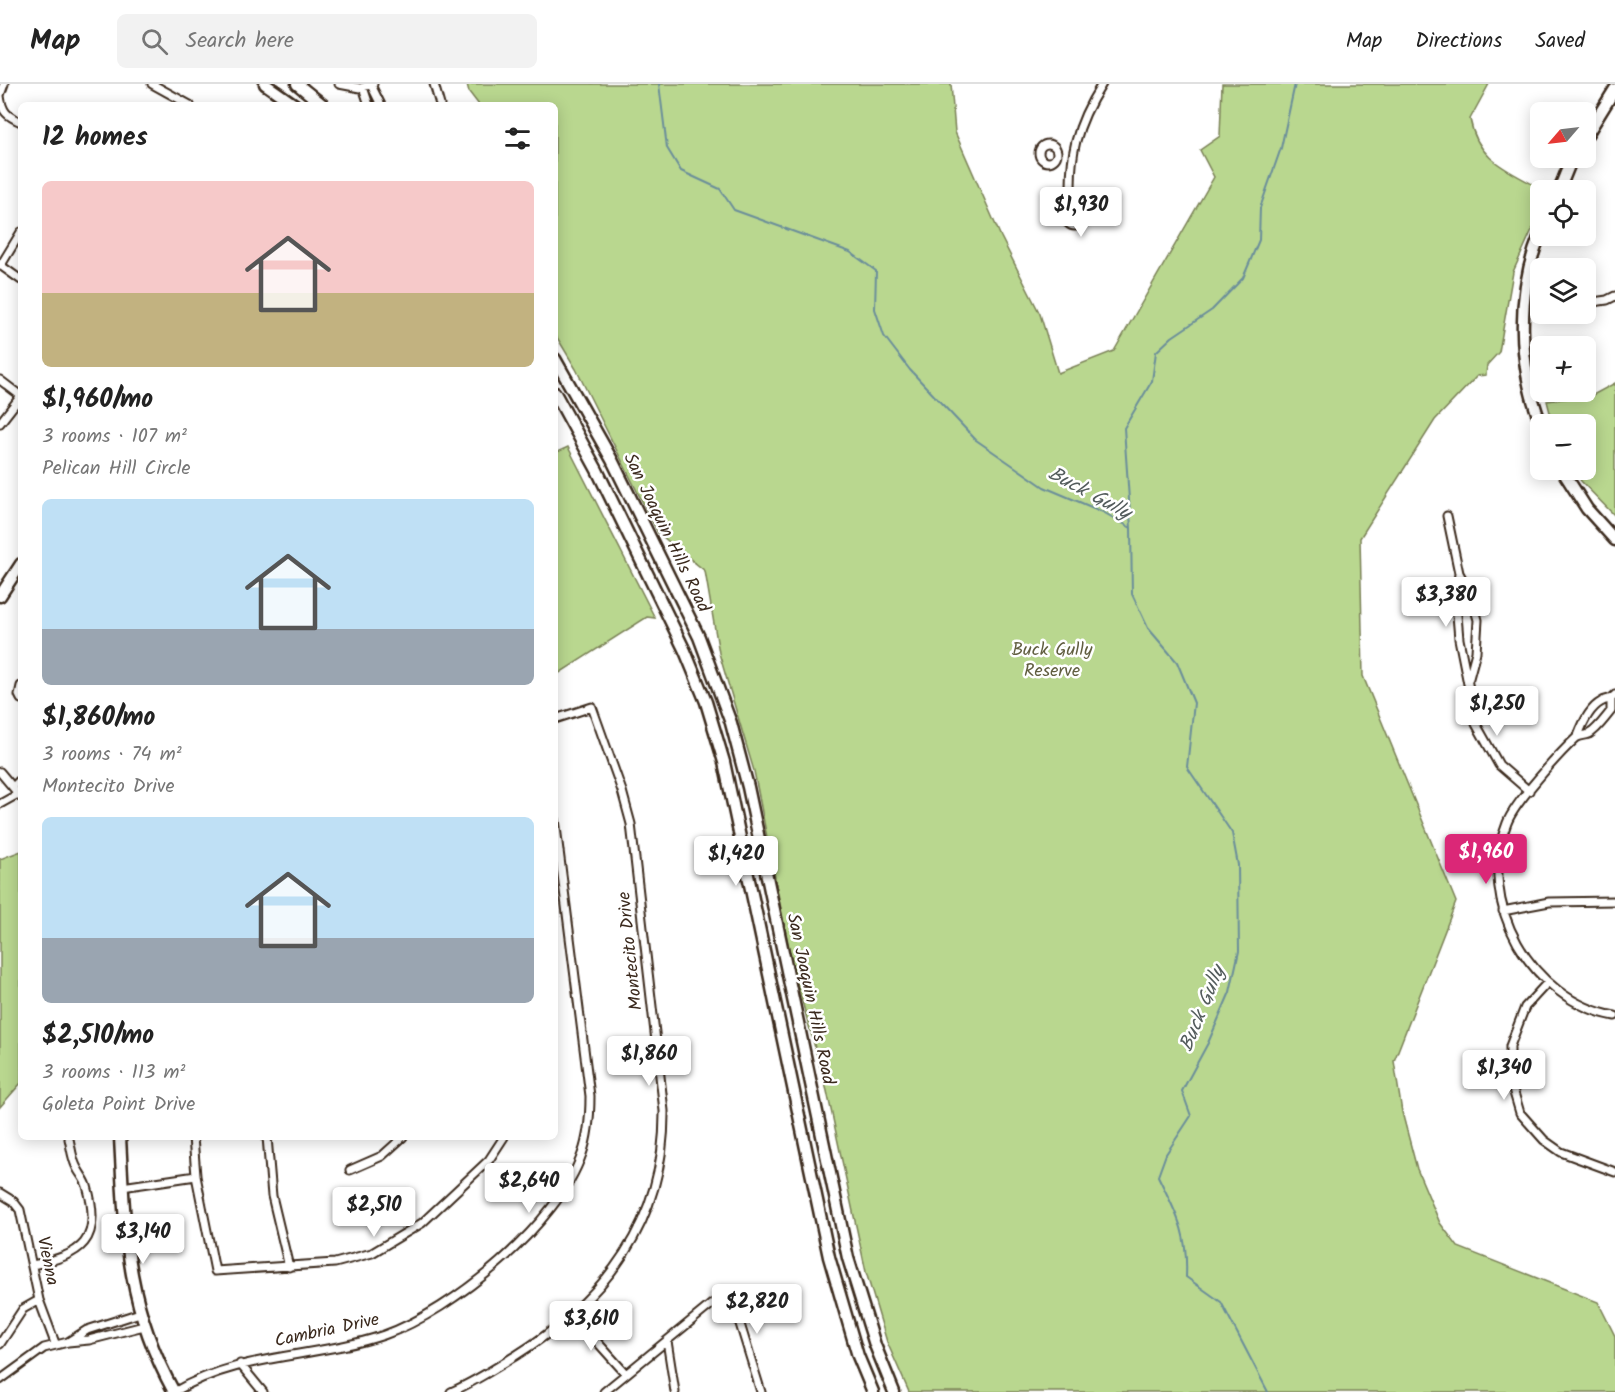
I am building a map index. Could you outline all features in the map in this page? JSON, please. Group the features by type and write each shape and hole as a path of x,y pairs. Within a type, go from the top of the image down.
{"main road":[{"path":"265,84 290,102"},
{"path":"297,84 319,102"},
{"path":"1596,120 1615,89"},
{"path":"1536,246 1529,262 1523,318 1528,380 1538,414"},
{"name":"San Joaquin Hills Road","path":"558,364 612,460 699,637 731,723 748,787 848,1258 875,1345 894,1392"},
{"name":"San Joaquin Hills Road","path":"558,398 597,470 656,589 706,702 724,762 829,1257 858,1356 873,1392"},
{"path":"1568,480 1587,509 1615,540"},
{"path":"0,596 18,569"},
{"path":"120,1140 128,1258 144,1326 174,1392"}],"street":[{"path":"4,84 0,96 2,110 9,117 18,121"},
{"path":"152,84 184,102"},
{"path":"339,84 352,88 369,85"},
{"path":"434,84 439,102"},
{"path":"1072,206 1072,157 1077,130 1102,84"},
{"path":"369,85 369,102"},
{"path":"369,85 379,102"},
{"path":"1057,154 1072,157"},
{"path":"18,237 1,265 18,278"},
{"path":"1596,302 1615,296"},
{"path":"0,380 18,394"},
{"path":"0,423 18,400"},
{"path":"1447,516 1459,573 1471,595 1478,620 1476,652 1468,681"},
{"path":"1459,573 1455,603 1459,639 1476,724 1499,765 1529,791"},
{"path":"1578,736 1590,733 1611,711 1613,697"},
{"path":"1613,697 1601,702 1582,724 1578,736 1529,791 1507,821 1500,852 1498,884 1503,911 1525,960 1548,982 1573,1000 1602,1014 1615,1016"},
{"name":"Montecito Drive","path":"451,1392 484,1376 549,1334 573,1315 610,1274 639,1228 658,1178 664,1133 664,1111 631,824 622,791 592,707 558,718"},
{"path":"0,772 18,793"},
{"path":"13,787 18,782"},
{"path":"0,804 18,796"},
{"name":"Cambria Drive","path":"174,1392 204,1375 240,1364 385,1335 430,1313 460,1293 520,1242 569,1181 586,1140 590,1096 558,843"},
{"path":"1503,911 1549,902 1615,901"},
{"path":"1548,982 1525,1007 1510,1046 1510,1079 1520,1113 1544,1140 1561,1152 1615,1172"},
{"path":"32,1265 66,1257 84,1244 90,1232 87,1186 75,1165 69,1140"},
{"path":"193,1140 196,1176 215,1271 289,1267 354,1259 372,1253 406,1234 489,1160 502,1140"},
{"path":"267,1140 272,1196 289,1267"},
{"path":"350,1170 382,1156 400,1140"},
{"path":"122,1187 196,1176"},
{"name":"Vienna","path":"0,1193 13,1201 20,1210 39,1300 55,1344"},
{"path":"604,1392 713,1303 726,1299 733,1303 736,1311 760,1392"},
{"path":"0,1344 23,1309 39,1300"},
{"path":"68,1342 87,1330 140,1313"},
{"path":"573,1315 627,1374"},
{"path":"0,1380 27,1358 55,1344 89,1340 144,1326"},
{"path":"667,1341 675,1392"},
{"path":"240,1364 263,1392"}],"green space":[{"name":"Buck Gully Reserve","path":"467,84 951,84 955,132 1001,237 1040,314 1058,373 1114,351 1214,177 1200,150 1220,136 1222,84 1489,84 1470,119 1474,134 1480,145 1497,163 1530,183 1530,234 1513,272 1499,352 1487,365 1486,375 1477,376 1435,420 1360,538 1363,676 1456,902 1394,1061 1402,1112 1417,1169 1440,1223 1458,1247 1598,1302 1615,1336 1615,1392 909,1392 887,1342 866,1272 827,1091 792,965 754,771 719,653 705,571 658,533 576,369 558,339 558,102 477,102 469,92"},
{"path":"1615,383 1615,516 1580,480 1596,480 1596,414 1550,414 1547,402 1596,402 1596,393"},
{"path":"568,447 655,618 647,617 558,674 558,452"},
{"path":"18,852 18,1086 0,1107 0,859"}],"waterway":[{"name":"Buck Gully","path":"659,84 667,148 681,171 720,189 734,210 850,252 876,271 875,309 884,336 910,370 976,440 1044,487 1103,512 1131,528 1132,594 1148,628 1177,662 1194,703 1187,767 1232,833 1238,865 1239,951 1230,992 1208,1043 1182,1091 1191,1116 1166,1154 1158,1176 1180,1224 1185,1248 1186,1277 1221,1302 1268,1392"},
{"path":"1131,528 1124,428 1152,381 1156,352 1172,337 1212,310 1243,278 1259,240 1260,208 1281,148 1295,84"}]}
